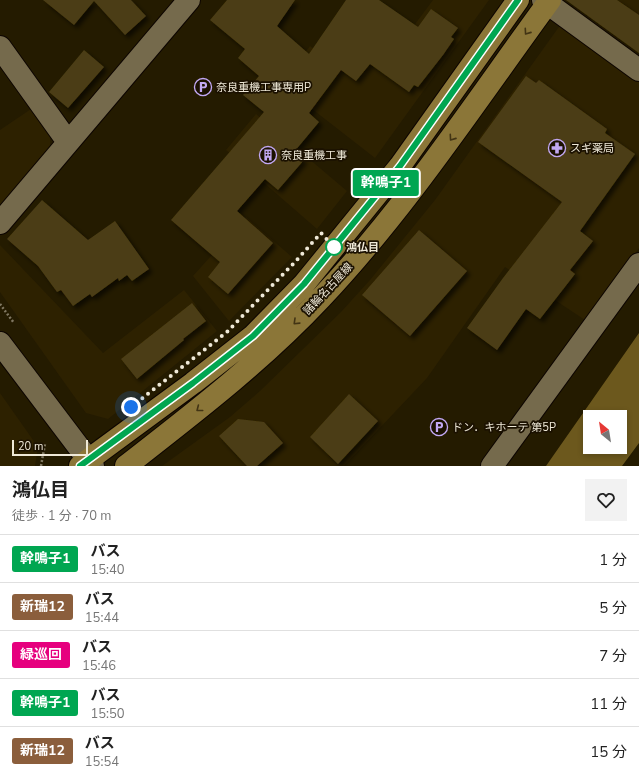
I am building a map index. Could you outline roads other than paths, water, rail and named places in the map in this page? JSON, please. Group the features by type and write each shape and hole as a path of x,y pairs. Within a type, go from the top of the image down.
{"main road":[{"name":"諸輪名古屋線","path":"88,464 253,336 304,284 400,166 518,0"},
{"name":"諸輪名古屋線","path":"126,466 208,403 259,358 321,298 371,241 440,154 547,1"}],"street":[{"path":"0,223 188,0"},
{"path":"547,1 639,70"},
{"path":"0,47 68,142"},
{"path":"492,466 639,264"},
{"path":"0,343 88,464"}],"place":[{"name":"奈良重機工事専用P","path":"203,87"},
{"name":"スギ薬局","path":"557,148"},
{"name":"奈良重機工事","path":"268,155"},
{"name":"鴻仏目","path":"334,247"},
{"name":"ドン．キホーテ 第5P","path":"439,427"}]}
